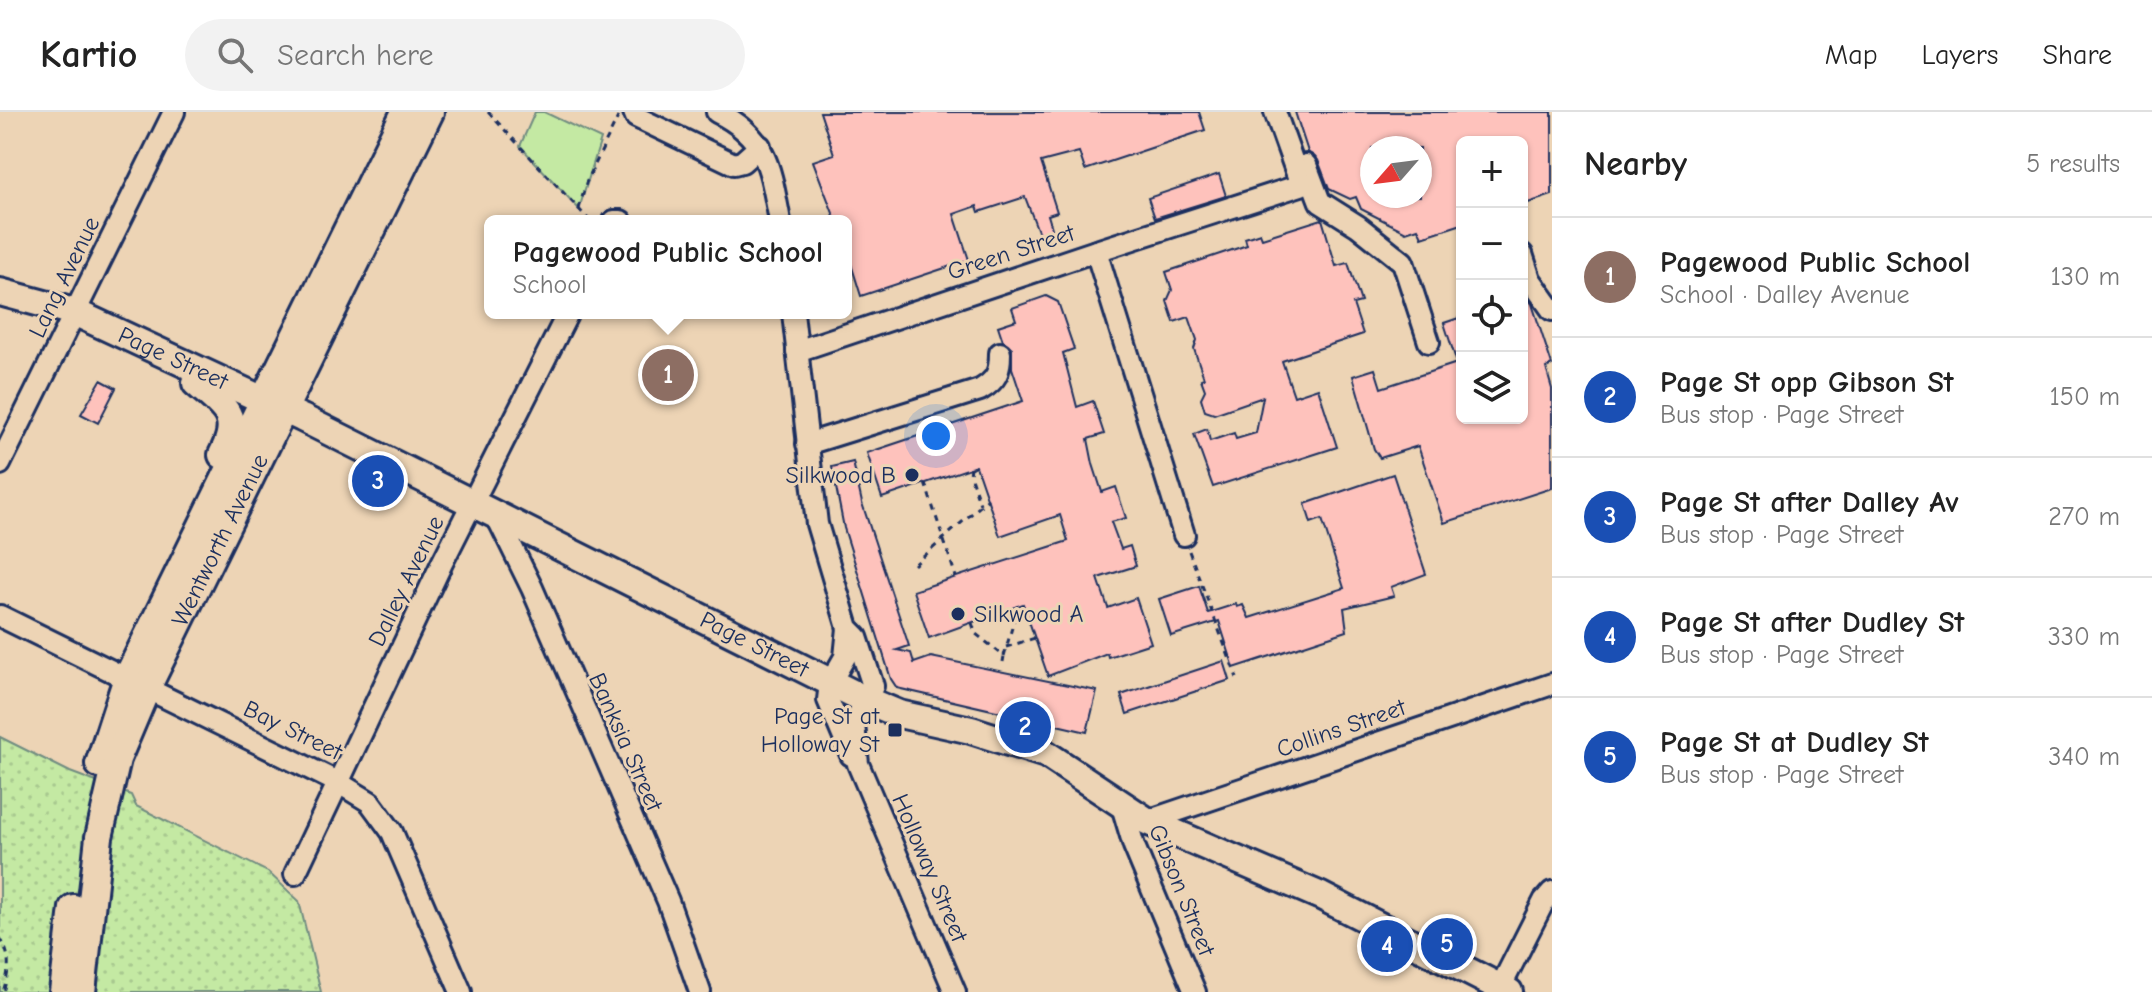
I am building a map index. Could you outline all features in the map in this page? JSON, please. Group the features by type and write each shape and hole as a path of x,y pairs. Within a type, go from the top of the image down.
{"main road":[{"name":"Wentworth Avenue","path":"63,992 91,791 205,515 405,112"},
{"name":"Wentworth Avenue","path":"82,992 99,837 137,683 285,411 430,112"},
{"name":"Page Street","path":"0,292 74,312 260,402 285,411 868,701 899,714 971,730 1046,754 1147,821 1321,896 1502,991"},
{"path":"162,355 219,400 229,418 229,441 213,474 205,515"}],"street":[{"name":"Lang Avenue","path":"0,464 174,112"},
{"path":"634,112 636,117 734,164 742,162 760,146"},
{"path":"717,112 736,122 760,146 769,163 779,215"},
{"path":"1096,251 1301,185 1275,112"},
{"path":"1287,112 1320,202 1358,226 1403,262 1429,342"},
{"name":"Green Street","path":"797,351 1096,251 1184,535"},
{"path":"1528,273 1552,310"},
{"name":"Dalley Avenue","path":"295,874 565,319"},
{"name":"Holloway Street","path":"794,319 817,524 848,628 845,657 830,683 830,708 846,746 858,764 955,992"},
{"path":"807,444 980,390 994,382 1000,370 1000,353"},
{"name":"Banksia Street","path":"497,517 528,579 668,901 700,992"},
{"name":"Bay Street","path":"0,616 339,783 370,802 392,832 461,992"},
{"name":"Holloway Street","path":"848,628 857,637 873,686 854,724 858,764"},
{"name":"Collins Street","path":"1147,821 1552,684"},
{"name":"Gibson Street","path":"1122,806 1134,846 1195,992"},
{"path":"1502,991 1544,901 1552,892"}],"path":[{"path":"488,112 584,215"},
{"path":"579,209 586,183 621,112"},
{"path":"971,467 970,475 980,504"},
{"path":"925,483 956,577"},
{"path":"914,565 988,499"},
{"path":"1184,535 1237,678"},
{"path":"1003,662 1018,606"},
{"path":"972,623 976,634 1004,656"},
{"path":"1006,647 1035,638"},
{"path":"0,938 8,951 9,973 3,992"}],"green space":[{"path":"535,112 544,112 601,139 579,209 520,146"},
{"path":"0,737 70,772 131,795 136,806 268,872 299,901 321,992 0,992"}],"building":[{"path":"820,112 1199,112 1205,130 1085,170 1079,152 1041,162 1057,212 1048,215 1054,235 1041,239 1025,197 979,212 977,206 954,214 969,260 861,296 852,267 852,215 834,215 813,161 834,154"},
{"path":"1295,112 1552,112 1552,195 1528,203 1528,136 1456,136 1456,226 1422,237 1418,228 1406,232 1361,208 1432,208 1432,136 1360,136 1360,207 1356,197 1350,199 1329,189 1318,160 1308,152"},
{"path":"1219,174 1226,196 1155,218 1148,198"},
{"path":"1322,219 1336,266 1348,263 1361,302 1353,304 1363,334 1282,361 1294,396 1318,388 1337,447 1213,487 1194,434 1207,429 1210,441 1234,433 1236,439 1256,433 1263,397 1214,414 1205,411 1201,398 1205,390 1201,379 1204,378 1194,349 1197,340 1189,317 1174,322 1167,301 1172,290 1166,272 1247,245 1245,238 1260,233 1262,238"},
{"path":"1046,296 1058,302 1074,349 1063,353 1077,407 1093,401 1104,434 1088,439 1093,464 1102,492 1116,487 1126,518 1111,522 1121,549 1130,546 1136,566 1098,578 1108,608 1136,598 1151,643 1108,657 1107,653 1048,676 1023,604 929,638 913,591 1068,541 1060,515 1000,536 976,466 882,498 867,453 1023,401 1012,368 1012,348 1003,341 998,326 1016,320 1012,308"},
{"path":"1528,298 1552,365 1546,368 1552,389 1552,488 1444,523 1418,446 1380,458 1374,449 1353,376 1375,369 1381,388 1456,363 1456,424 1528,424"},
{"path":"1456,319 1456,360 1444,323"},
{"path":"101,380 116,388 98,423 81,414"},
{"path":"853,462 862,503 909,646 897,650 911,653 914,663 931,657 1097,691 1087,732 897,688 891,679 844,528 832,467"},
{"path":"1393,474 1426,574 1391,587 1394,596 1344,608 1347,631 1234,668 1219,621 1171,636 1159,599 1199,586 1208,613 1236,604 1237,607 1243,605 1249,618 1344,588 1322,519 1311,523 1305,504"},
{"path":"1224,661 1230,680 1127,714 1121,695"}],"place":[{"name":"Pagewood Public School","path":"668,375"},
{"name":"Silkwood B","path":"912,475"},
{"name":"Page St after Dalley Av","path":"378,481"},
{"name":"Silkwood A","path":"958,614"},
{"name":"Page St opp Gibson St","path":"1025,727"},
{"name":"Page St at Holloway St","path":"895,730"},
{"name":"Page St at Dudley St","path":"1447,944"},
{"name":"Page St after Dudley St","path":"1387,946"}]}
